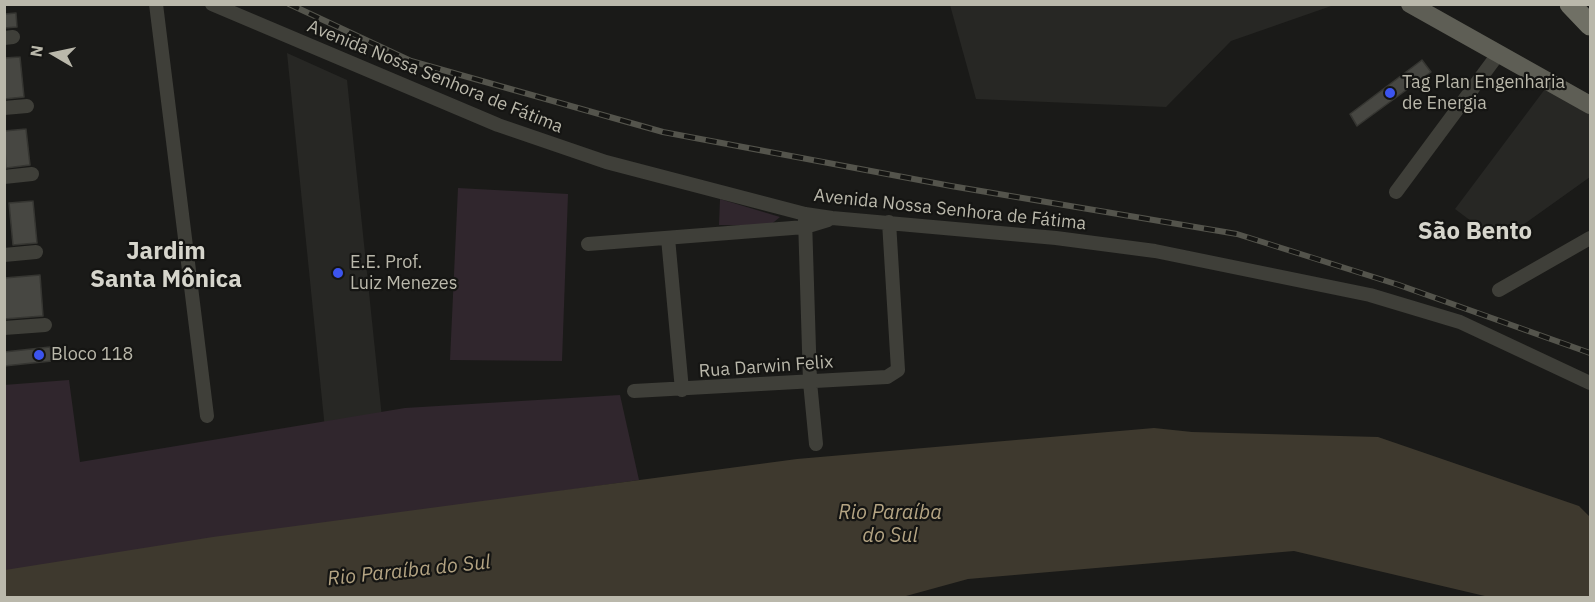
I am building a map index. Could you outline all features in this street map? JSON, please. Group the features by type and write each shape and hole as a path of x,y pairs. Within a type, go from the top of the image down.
{"highway":[{"path":"1570,4 1590,25"}],"main road":[{"path":"1410,4 1590,105"}],"street":[{"path":"156,4 207,416"},
{"name":"Avenida Nossa Senhora de Fátima","path":"212,4 498,125 606,162 805,220 832,218 889,222 1056,238 1155,251 1370,295 1460,322 1590,383"},
{"path":"1396,192 1499,53"},
{"path":"4,108 27,106"},
{"path":"4,177 32,174"},
{"path":"588,244 668,237 805,220 810,382 816,444"},
{"name":"Rua Darwin Felix","path":"634,391 887,377 898,370 889,222"},
{"path":"668,237 682,390"},
{"path":"1499,290 1590,238"},
{"path":"4,255 36,252"},
{"path":"4,328 45,325"}],"shaded area":[{"path":"950,4 1334,5 1231,41 1166,107 976,99"},
{"name":"E.E. Prof. Luiz Menezes","path":"287,53 347,80 387,466 329,469"},
{"path":"1545,89 1590,113 1590,177 1499,242 1455,209"},
{"path":"458,188 568,194 562,361 450,360"},
{"path":"720,199 780,217 769,226 719,225"},
{"path":"69,380 80,462 405,408 620,395 639,480 5,571 4,385"}],"water":[{"name":"Rio Paraíba do Sul","path":"1154,428 1192,432 1378,437 1579,506 1590,517 1590,597 1489,597 1294,551 968,579 906,596 886,598 5,597 5,570 213,537 797,459"}],"building":[{"path":"16,13 17,27 4,28 4,14"},
{"path":"20,57 24,97 4,99 4,58"},
{"name":"Tag Plan Engenharia de Energia","path":"1422,60 1431,72 1357,126 1350,114"},
{"path":"26,129 30,165 6,168 4,131"},
{"path":"33,201 37,243 13,245 9,203"},
{"path":"40,275 43,316 4,319 4,278"},
{"path":"50,347 52,361 4,366 4,352"}],"railway":[{"path":"289,4 411,61 663,132 951,186 1237,234 1399,285 1590,353"}],"place":[{"name":"Tag Plan Engenharia de Energia","path":"1390,93"},
{"name":"E.E. Prof. Luiz Menezes","path":"338,273"},
{"name":"Bloco 118","path":"39,355"}],"district":[{"name":"São Bento","path":"1475,232"},
{"name":"Jardim Santa Mônica","path":"166,266"}]}
